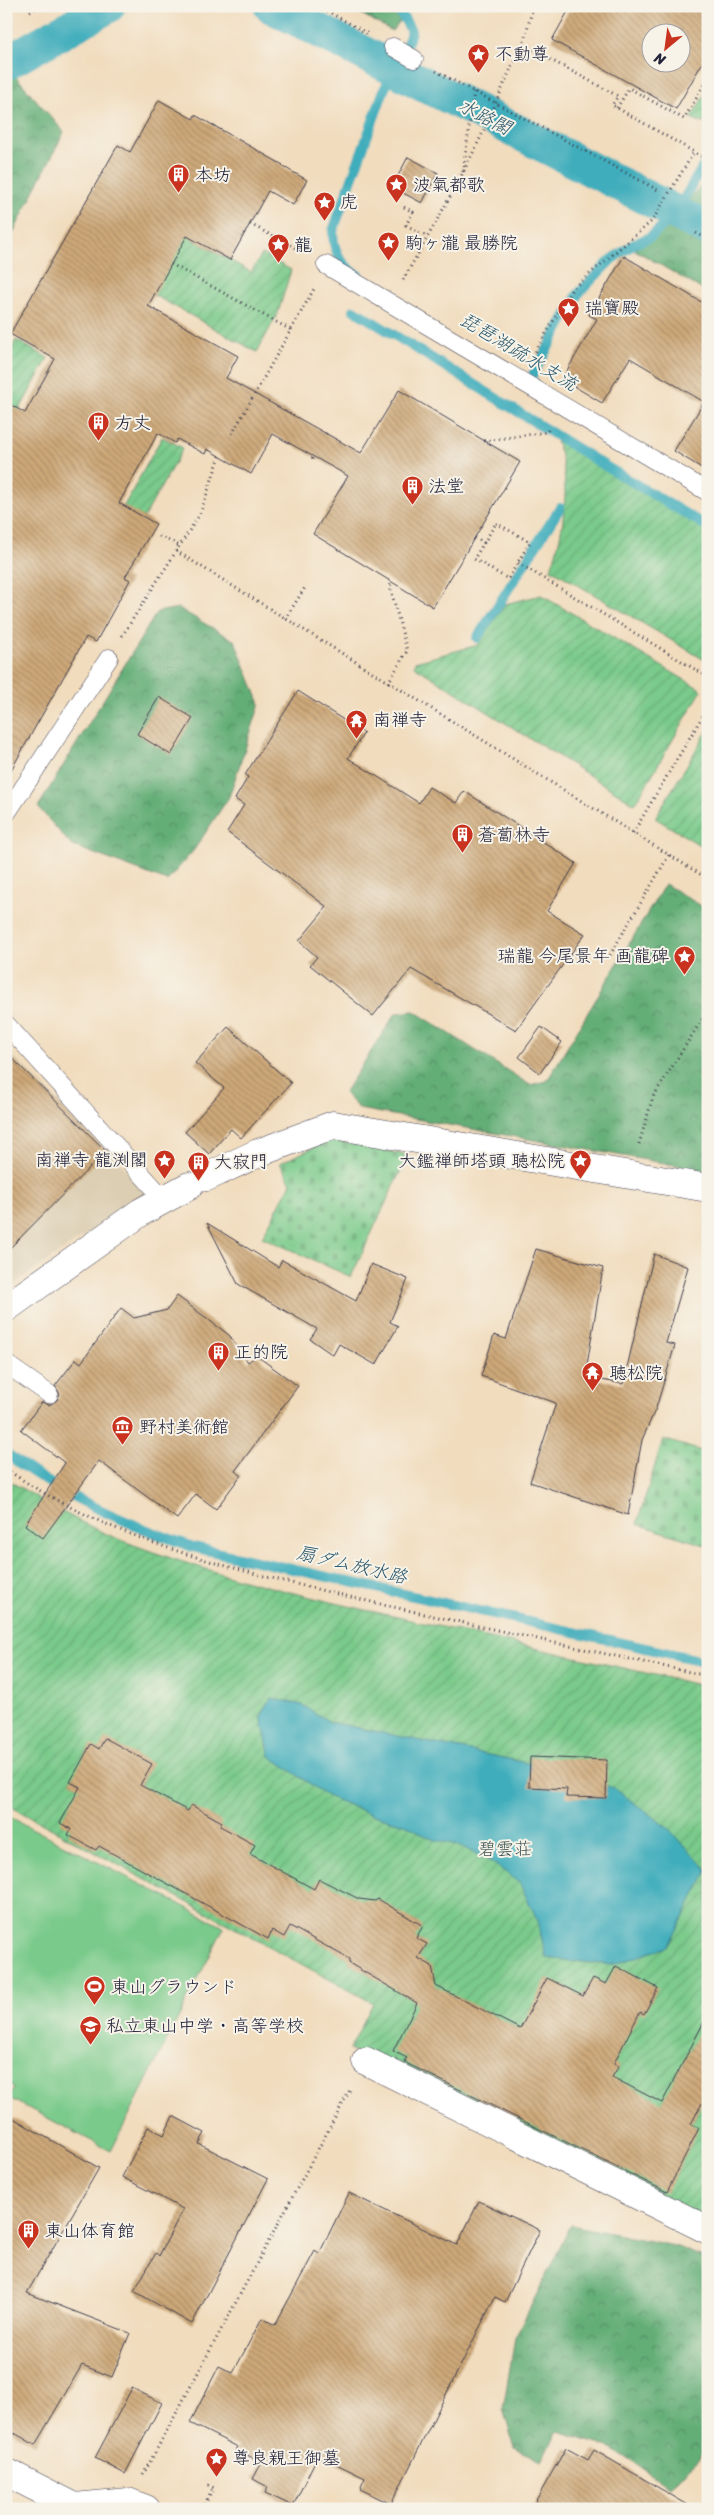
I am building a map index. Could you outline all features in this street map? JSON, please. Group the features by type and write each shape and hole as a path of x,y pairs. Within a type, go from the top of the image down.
{"street":[{"path":"6,1308 163,1198 258,1153 333,1125 708,1188"},
{"path":"366,2062 708,2230"},
{"path":"6,2472 74,2508 137,2505"}],"lane":[{"path":"393,47 414,59"},
{"path":"326,265 708,492"},
{"path":"6,814 109,658"},
{"path":"6,1024 163,1198"},
{"path":"6,1364 49,1394"}],"path":[{"path":"30,11 41,6"},
{"path":"318,6 393,47"},
{"path":"399,286 462,175 497,104 510,68 523,45 533,7"},
{"path":"523,45 618,96 612,105 708,160"},
{"path":"414,59 658,190"},
{"path":"617,108 630,88 684,119 708,78"},
{"path":"462,175 474,91"},
{"path":"529,362 572,289 652,221 694,152"},
{"path":"404,208 413,212 406,225 428,237"},
{"path":"232,434 326,265 250,224"},
{"path":"696,233 708,239"},
{"path":"171,264 291,330"},
{"path":"484,441 547,432"},
{"path":"109,658 200,514 220,456"},
{"path":"496,522 530,542 518,563 508,579 474,559 496,522"},
{"path":"159,536 180,546"},
{"path":"474,537 484,543"},
{"path":"176,552 708,879"},
{"path":"518,563 708,677"},
{"path":"388,683 407,650 390,586 392,582"},
{"path":"285,619 306,586"},
{"path":"633,833 708,707"},
{"path":"610,955 669,855"},
{"path":"639,1143 653,1097 708,1010"},
{"path":"6,1469 33,1486 133,1536 213,1564 475,1626 708,1676"},
{"path":"137,2505 366,2062"},
{"path":"202,2509 214,2488 208,2485"}],"shaded area":[{"path":"6,1049 149,1192 6,1289"}],"green space":[{"path":"347,6 412,6 392,31"},
{"path":"6,65 64,132 6,247"},
{"path":"708,89 708,125 691,118"},
{"path":"708,180 708,293 635,250"},
{"path":"171,227 251,272 262,254 291,270 278,313 257,352 134,284"},
{"path":"16,340 48,358 11,425 6,414 12,403 6,399 6,358"},
{"path":"162,437 183,448 123,555 103,544"},
{"path":"555,438 708,531 708,662 551,569 560,537 565,503 564,470"},
{"path":"541,595 702,690 635,804 414,666 415,662 478,645 505,604"},
{"path":"178,608 235,641 260,704 229,797 194,850 167,881 71,845 38,807 157,612"},
{"path":"708,730 708,850 655,818"},
{"path":"665,884 708,910 708,1171 359,1109 344,1093 396,1013 414,1011 530,1085 547,1081"},
{"path":"330,1140 408,1155 351,1277 262,1237 291,1183 280,1163"},
{"path":"663,1439 708,1453 708,1546 637,1524"},
{"name":"碧雲荘","path":"6,1479 102,1532 151,1551 223,1574 332,1602 708,1687 708,2226 349,2050 373,2003 6,1804"},
{"name":"東山グラウンド","path":"6,1815 224,1927 111,2151 9,2098 14,2088 6,2084"},
{"path":"571,2225 675,2246 708,2259 708,2440 700,2458 669,2486 609,2447 558,2432 542,2460 515,2449 503,2409 515,2338"}],"water":[{"path":"271,1698 302,1705 330,1722 523,1762 614,1788 668,1828 708,1870 668,1947 611,1965 546,1958 538,1921 519,1882 490,1861 458,1845 434,1840 405,1824 373,1815 329,1797 270,1756 261,1716"}],"building":[{"path":"571,6 708,6 708,53 676,109 552,40"},
{"path":"159,100 193,119 195,115 307,180 293,205 268,191 230,260 187,236 148,306 238,356 226,378 361,453 399,390 520,462 433,607 313,534 348,476 273,434 251,474 207,449 205,454 177,439 175,443 158,433 119,503 156,524 125,577 130,580 96,642 86,637 6,779 6,402 25,413 55,359 10,334 118,145 130,152"},
{"path":"408,157 438,173 422,203 392,187"},
{"path":"624,256 708,306 708,472 674,451 704,402 630,358 602,403 562,379 597,319 589,315"},
{"name":"蒼蔔林寺","path":"298,691 364,733 348,758 419,803 429,787 456,803 464,791 576,863 547,911 585,934 516,1030 411,969 373,1016 310,965 317,957 299,941 327,907 227,832 244,805 235,799 248,777 245,775"},
{"path":"159,697 193,718 171,755 137,734"},
{"path":"228,1027 291,1083 241,1138 231,1129 209,1154 185,1132 224,1088 195,1063"},
{"path":"541,1027 562,1042 540,1073 519,1057"},
{"path":"6,1052 106,1151 6,1252"},
{"path":"207,1223 278,1267 282,1260 356,1301 371,1264 408,1279 390,1322 398,1326 376,1365 339,1344 333,1355 310,1339 317,1329 238,1284"},
{"name":"聴松院","path":"536,1249 603,1268 585,1377 623,1384 654,1254 688,1267 666,1343 675,1345 656,1408 642,1440 628,1515 530,1482 556,1403 481,1376 494,1335 506,1339"},
{"path":"177,1296 229,1335 248,1362 257,1356 298,1386 235,1471 241,1475 216,1509 196,1494 177,1519 99,1461 43,1538 25,1525 65,1463 21,1430 42,1402 49,1405 57,1400 60,1394 55,1386 76,1359 81,1363 121,1308 134,1318 167,1310"},
{"path":"105,1738 152,1764 140,1785 188,1811 191,1805 222,1822 220,1826 255,1845 250,1854 314,1889 319,1879 359,1899 375,1901 378,1899 423,1926 416,1938 427,1944 418,1958 432,1966 436,1986 520,2029 547,1978 583,1996 593,1978 606,1984 616,1966 658,1988 644,2014 640,2012 614,2063 619,2066 612,2077 662,2103 708,2014 708,2092 691,2124 699,2128 667,2192 404,2062 407,2058 393,2051 417,2003 349,1963 349,1959 290,1926 284,1937 272,1930 268,1939 99,1846 96,1850 68,1835 71,1829 60,1823 80,1787 70,1782 91,1744 99,1749"},
{"path":"530,1757 607,1760 606,1798 566,1797 567,1789 529,1787"},
{"path":"6,2114 99,2168 27,2293 130,2333 112,2377 82,2365 35,2445 6,2428"},
{"path":"173,2116 205,2133 199,2144 268,2179 192,2324 134,2291 156,2253 159,2256 183,2209 122,2177 148,2127 164,2135"},
{"path":"349,2193 457,2245 479,2201 540,2230 505,2302 495,2297 391,2504 360,2489 365,2478 318,2455 293,2506 265,2493 268,2487 253,2479 262,2462 236,2450 238,2447 190,2423 219,2366 233,2373 262,2318 275,2325 315,2251 319,2254"},
{"path":"132,2388 162,2403 125,2474 95,2458"},
{"path":"566,2448 588,2460 594,2450 695,2509 531,2509"}],"waterway":[{"path":"8,62 108,6"},
{"name":"水路閣","path":"271,6 708,229"},
{"path":"358,275 339,257 336,251 333,231 384,90 409,39 411,31 401,13 391,6"},
{"name":"琵琶湖疏水支流","path":"531,378 578,294 611,260 634,244 650,237 667,222 683,200 708,158"},
{"path":"354,310 607,467 708,527"},
{"path":"477,638 560,508"},
{"name":"扇ダム放水路","path":"6,1453 27,1469 96,1508 144,1529 193,1547 708,1662"}],"place":[{"name":"不動尊","path":"479,73"},
{"name":"本坊","path":"179,194"},
{"name":"波氣都歌","path":"397,204"},
{"name":"虎","path":"324,221"},
{"name":"駒ヶ瀧 最勝院","path":"389,262"},
{"name":"龍","path":"278,264"},
{"name":"瑞寶殿","path":"569,327"},
{"name":"方丈","path":"99,442"},
{"name":"法堂","path":"412,505"},
{"name":"南禅寺","path":"357,739"},
{"name":"蒼蔔林寺","path":"462,854"},
{"name":"瑞龍 今尾景年 画龍碑","path":"685,975"},
{"name":"南禅寺 龍渕閣","path":"164,1179"},
{"name":"大鑑禅師塔頭 聴松院","path":"581,1180"},
{"name":"大寂門","path":"198,1181"},
{"name":"正的院","path":"218,1371"},
{"name":"聴松院","path":"593,1392"},
{"name":"野村美術館","path":"123,1446"},
{"name":"東山グラウンド","path":"95,2006"},
{"name":"私立東山中学・高等学校","path":"90,2045"},
{"name":"東山体育館","path":"29,2250"},
{"name":"尊良親王御墓","path":"216,2477"}]}
